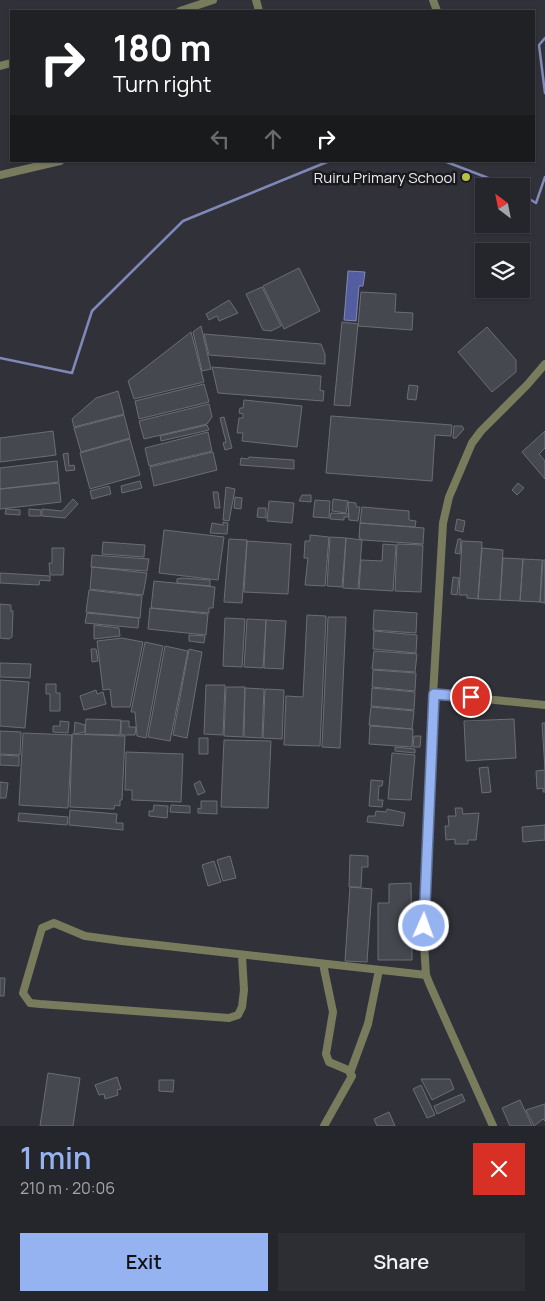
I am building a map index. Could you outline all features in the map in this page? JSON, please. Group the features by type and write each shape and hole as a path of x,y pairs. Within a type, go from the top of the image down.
{"street":[{"path":"183,10 213,0"},
{"path":"0,174 55,162"},
{"path":"493,1126 426,975 424,944 443,523 449,497 464,460 481,430 527,386 545,364"},
{"path":"434,694 545,705"},
{"path":"242,956 242,1007 238,1015 228,1018 30,1003 23,993 42,928 54,923 85,936 242,956 426,975"},
{"path":"323,964 332,1012 326,1054 329,1062 350,1073"},
{"path":"324,1126 352,1079 350,1073 368,1024 379,970"}],"water":[{"path":"348,271 365,272 363,286 359,286 356,321 344,320"}],"building":[{"path":"299,268 320,311 284,329 263,286"},
{"path":"262,287 281,326 271,331 263,330 246,294"},
{"path":"361,292 396,294 395,312 413,313 412,330 358,326"},
{"path":"229,300 238,313 219,321 217,316 209,320 206,314"},
{"path":"342,322 358,324 350,406 334,405"},
{"path":"201,326 211,369 202,371 193,332"},
{"path":"487,327 516,360 516,372 492,392 458,352"},
{"path":"191,332 204,382 134,399 128,381"},
{"path":"204,334 321,344 325,354 325,364 209,355"},
{"path":"212,367 321,376 320,390 324,391 323,401 218,393"},
{"path":"204,384 209,402 139,419 135,401"},
{"path":"409,385 418,386 416,400 407,399"},
{"path":"118,391 124,414 74,427 72,419 96,398"},
{"path":"244,400 302,406 297,447 242,441 243,433 237,433 239,418 243,418 243,414 239,413 240,408 243,408"},
{"path":"209,404 212,417 207,424 144,439 139,421"},
{"path":"124,415 130,438 81,452 74,428"},
{"path":"331,416 452,425 451,436 435,435 432,481 326,473"},
{"path":"224,417 232,448 225,450 223,443 226,442 220,418"},
{"path":"207,425 209,430 161,441 160,436"},
{"path":"454,426 462,426 464,429 456,438 453,438"},
{"path":"53,431 56,455 0,462 0,438"},
{"path":"545,431 545,448 539,454 545,461 545,479 522,452"},
{"path":"208,432 212,451 149,466 145,448"},
{"path":"130,439 140,475 90,489 80,453"},
{"path":"213,452 217,470 154,486 150,467"},
{"path":"68,453 69,466 74,465 75,470 66,471 63,454"},
{"path":"249,457 294,460 294,469 240,465 241,458 248,459"},
{"path":"57,461 59,482 0,489 0,468"},
{"path":"140,481 142,488 122,493 121,486"},
{"path":"59,483 61,502 0,509 0,489"},
{"path":"518,483 524,488 517,495 512,490"},
{"path":"109,486 111,494 92,499 90,491"},
{"path":"226,487 235,489 229,521 223,520"},
{"path":"213,492 218,492 220,508 215,508"},
{"path":"302,495 311,495 311,502 299,501"},
{"path":"235,497 242,498 241,509 234,508"},
{"path":"73,499 78,504 65,518 42,516 42,509 62,511"},
{"path":"333,499 348,501 346,513 332,511"},
{"path":"315,500 330,501 329,518 313,517"},
{"path":"269,501 294,503 292,523 267,521"},
{"path":"348,502 356,503 356,507 360,507 358,521 349,520"},
{"path":"362,507 409,511 409,520 416,521 415,527 360,523"},
{"path":"258,508 266,508 266,518 257,517"},
{"path":"6,509 20,510 20,515 5,514"},
{"path":"29,509 41,510 41,516 29,516"},
{"path":"331,513 349,514 348,517 344,517 344,520 330,519"},
{"path":"457,519 465,521 463,532 455,530"},
{"path":"223,522 228,523 227,534 210,533 212,523 223,525"},
{"path":"360,523 424,528 423,544 363,540 359,538"},
{"path":"164,530 224,537 218,580 159,573"},
{"path":"310,535 329,537 325,586 305,585 308,558 304,558 305,541 310,541"},
{"path":"330,537 346,538 342,587 327,586"},
{"path":"346,538 362,540 358,589 343,588"},
{"path":"229,539 247,540 242,603 224,602"},
{"path":"458,539 461,539 460,554 455,553"},
{"path":"247,541 291,544 288,594 244,592"},
{"path":"462,541 482,542 478,599 467,598 467,595 459,595"},
{"path":"103,542 145,545 144,557 102,554"},
{"path":"383,544 396,545 393,591 359,589 361,560 382,561"},
{"path":"397,544 423,545 421,592 395,591"},
{"path":"52,548 64,548 63,575 50,575 49,563 52,563"},
{"path":"482,548 503,550 500,600 478,599"},
{"path":"92,555 149,559 147,571 91,567"},
{"path":"503,558 523,559 520,601 500,600"},
{"path":"523,559 542,560 540,602 520,601"},
{"path":"543,560 545,560 545,603 540,602"},
{"path":"92,567 147,573 143,595 90,589"},
{"path":"0,573 50,576 50,581 40,580 39,585 0,583"},
{"path":"453,577 459,578 457,595 451,594"},
{"path":"177,579 210,580 210,586 177,583"},
{"path":"154,581 215,587 213,608 209,608 209,613 151,608"},
{"path":"89,590 142,596 140,618 86,612"},
{"path":"0,604 11,605 11,611 13,611 12,637 9,639 0,638"},
{"path":"150,608 208,614 206,635 148,629"},
{"path":"374,610 417,613 416,633 373,630"},
{"path":"87,613 139,618 138,628 85,623"},
{"path":"307,615 326,616 320,746 284,745 286,696 303,697"},
{"path":"328,617 346,617 340,748 322,747"},
{"path":"225,618 245,619 242,667 223,666"},
{"path":"247,619 266,620 263,668 244,667"},
{"path":"266,620 286,621 283,669 264,668"},
{"path":"94,625 119,628 120,636 94,639"},
{"path":"374,631 417,635 416,653 373,649"},
{"path":"189,635 205,636 204,643 189,641"},
{"path":"122,638 143,642 130,707 112,707 110,689 103,690 97,641"},
{"path":"145,642 163,646 146,738 137,736 135,712 131,712"},
{"path":"165,646 188,651 170,741 148,737"},
{"path":"91,649 96,649 98,661 92,662"},
{"path":"189,649 202,652 187,738 173,735"},
{"path":"374,651 417,654 415,672 372,669"},
{"path":"0,663 31,664 30,678 0,677"},
{"path":"373,670 416,673 415,691 372,687"},
{"path":"0,680 29,682 25,728 0,726"},
{"path":"46,684 56,684 56,693 60,693 60,711 50,711 50,694 46,694"},
{"path":"206,685 225,685 223,735 204,734"},
{"path":"226,687 245,687 243,737 224,736"},
{"path":"245,688 264,689 262,738 244,737"},
{"path":"372,688 415,692 414,710 371,706"},
{"path":"265,689 284,690 282,739 263,738"},
{"path":"96,690 97,694 103,692 106,704 84,710 80,696"},
{"path":"371,707 414,711 412,729 369,725"},
{"path":"86,719 121,720 120,735 85,734"},
{"path":"514,719 516,758 466,761 464,721"},
{"path":"60,721 69,722 68,733 53,732 53,726 60,726"},
{"path":"121,721 129,721 129,727 136,727 135,735 121,735"},
{"path":"75,722 85,725 85,732 74,734"},
{"path":"542,723 545,723 545,770"},
{"path":"370,726 413,729 412,747 369,744"},
{"path":"0,731 21,732 20,755 0,754"},
{"path":"23,733 72,735 68,808 19,805"},
{"path":"72,734 125,736 122,800 120,800 120,806 115,805 114,809 70,807"},
{"path":"414,736 421,736 420,747 413,747"},
{"path":"199,738 208,738 208,754 199,754"},
{"path":"224,740 271,741 268,808 221,807"},
{"path":"395,747 415,749 415,753 395,751"},
{"path":"126,752 183,754 181,802 132,800 132,790 125,790"},
{"path":"392,753 415,755 411,800 388,799"},
{"path":"0,755 19,756 19,766 0,765"},
{"path":"488,767 491,792 482,793 479,768"},
{"path":"545,770 545,792 543,792 543,788 537,789 536,771"},
{"path":"371,780 383,781 382,786 379,786 378,800 383,800 382,807 369,806"},
{"path":"200,781 205,792 198,795 194,784"},
{"path":"0,782 8,783 6,798 0,798"},
{"path":"201,801 217,801 217,814 198,813 198,808 201,809"},
{"path":"154,805 168,806 167,818 149,816 149,811 153,811"},
{"path":"171,805 190,806 190,813 170,812"},
{"path":"455,808 462,808 463,814 479,813 476,840 468,840 468,844 455,844 455,839 446,840 445,826 449,826 448,816 456,816"},
{"path":"387,809 405,813 403,826 367,822 368,816 375,816 376,811 386,812"},
{"path":"70,810 117,814 116,823 123,823 123,830 69,825"},
{"path":"19,813 68,817 67,825 18,821"},
{"path":"545,825 545,840 523,842 522,827"},
{"path":"350,855 368,856 368,867 362,867 361,887 349,887"},
{"path":"230,856 236,878 223,881 217,860"},
{"path":"214,861 221,882 208,886 202,865"},
{"path":"411,883 412,960 378,960 378,903 389,903 389,884"},
{"path":"350,887 372,889 367,962 345,961"},
{"path":"0,978 5,978 4,996 0,996"},
{"path":"48,1073 80,1078 73,1126 40,1126"},
{"path":"117,1077 121,1089 117,1090 118,1095 105,1099 104,1094 99,1095 95,1085"},
{"path":"421,1079 450,1079 454,1089 432,1100"},
{"path":"159,1080 174,1080 173,1092 159,1091"},
{"path":"421,1085 435,1115 427,1118 413,1089"},
{"path":"462,1094 465,1101 437,1114 434,1106"},
{"path":"520,1100 532,1126 510,1126 502,1108"},
{"path":"545,1104 545,1121 543,1119 534,1126 526,1110"},
{"path":"389,1112 395,1126 377,1126 374,1119"}],"waterway":[{"path":"545,38 539,45 545,93"},
{"path":"0,358 72,373 92,311 183,221 327,162"},
{"path":"447,162 488,178"},
{"path":"530,199 536,203 545,177"}],"place":[{"name":"Ruiru Primary School","path":"466,177"}],"route":[{"path":"424,926 434,694 471,697"}]}
